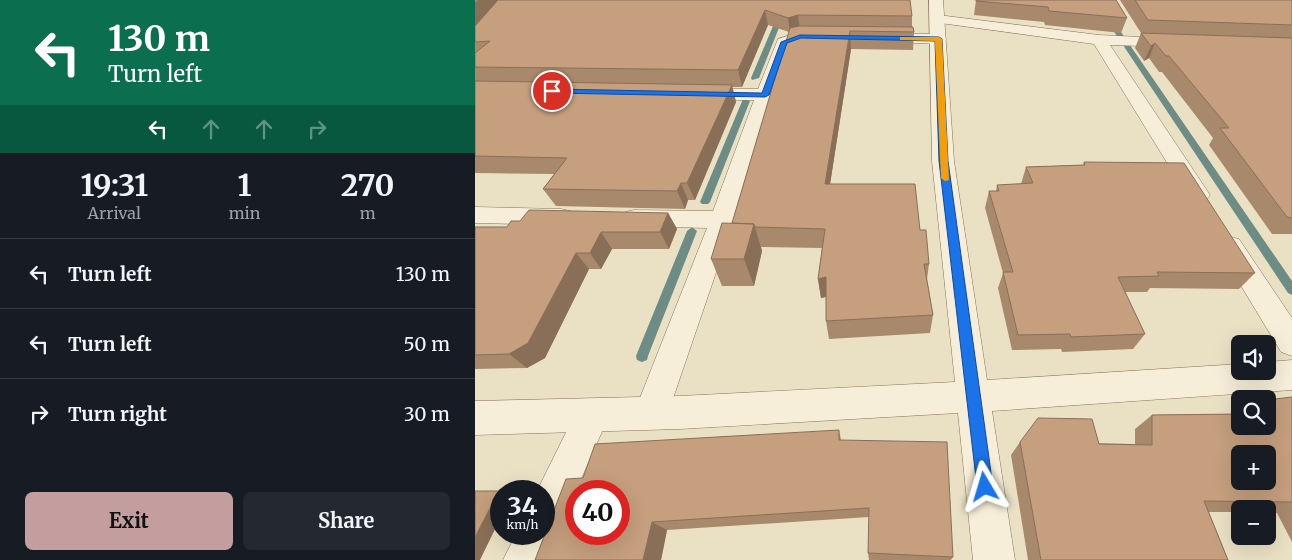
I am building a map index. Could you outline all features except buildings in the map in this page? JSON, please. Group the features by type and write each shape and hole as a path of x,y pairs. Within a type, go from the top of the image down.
{"street":[{"path":"944,17 943,161 994,560"},
{"path":"651,413 723,220 784,42 800,36 849,37 944,17 1099,40 1195,43"},
{"path":"1127,25 1136,41"},
{"path":"1099,40 1292,344"},
{"path":"675,93 765,95"},
{"path":"475,215 584,217"},
{"path":"614,218 723,220"},
{"path":"475,418 592,416 973,397 1292,375"},
{"path":"555,495 592,416"},
{"path":"524,560 532,545"}],"waterway":[{"path":"755,78 787,0"},
{"path":"1096,0 1292,290"},
{"path":"705,202 746,101"},
{"path":"642,356 692,231"}],"slow traffic":[{"path":"902,38 939,39 945,178"}],"route":[{"path":"552,91 765,95 784,42 800,36 939,39 943,161 985,487"}]}
